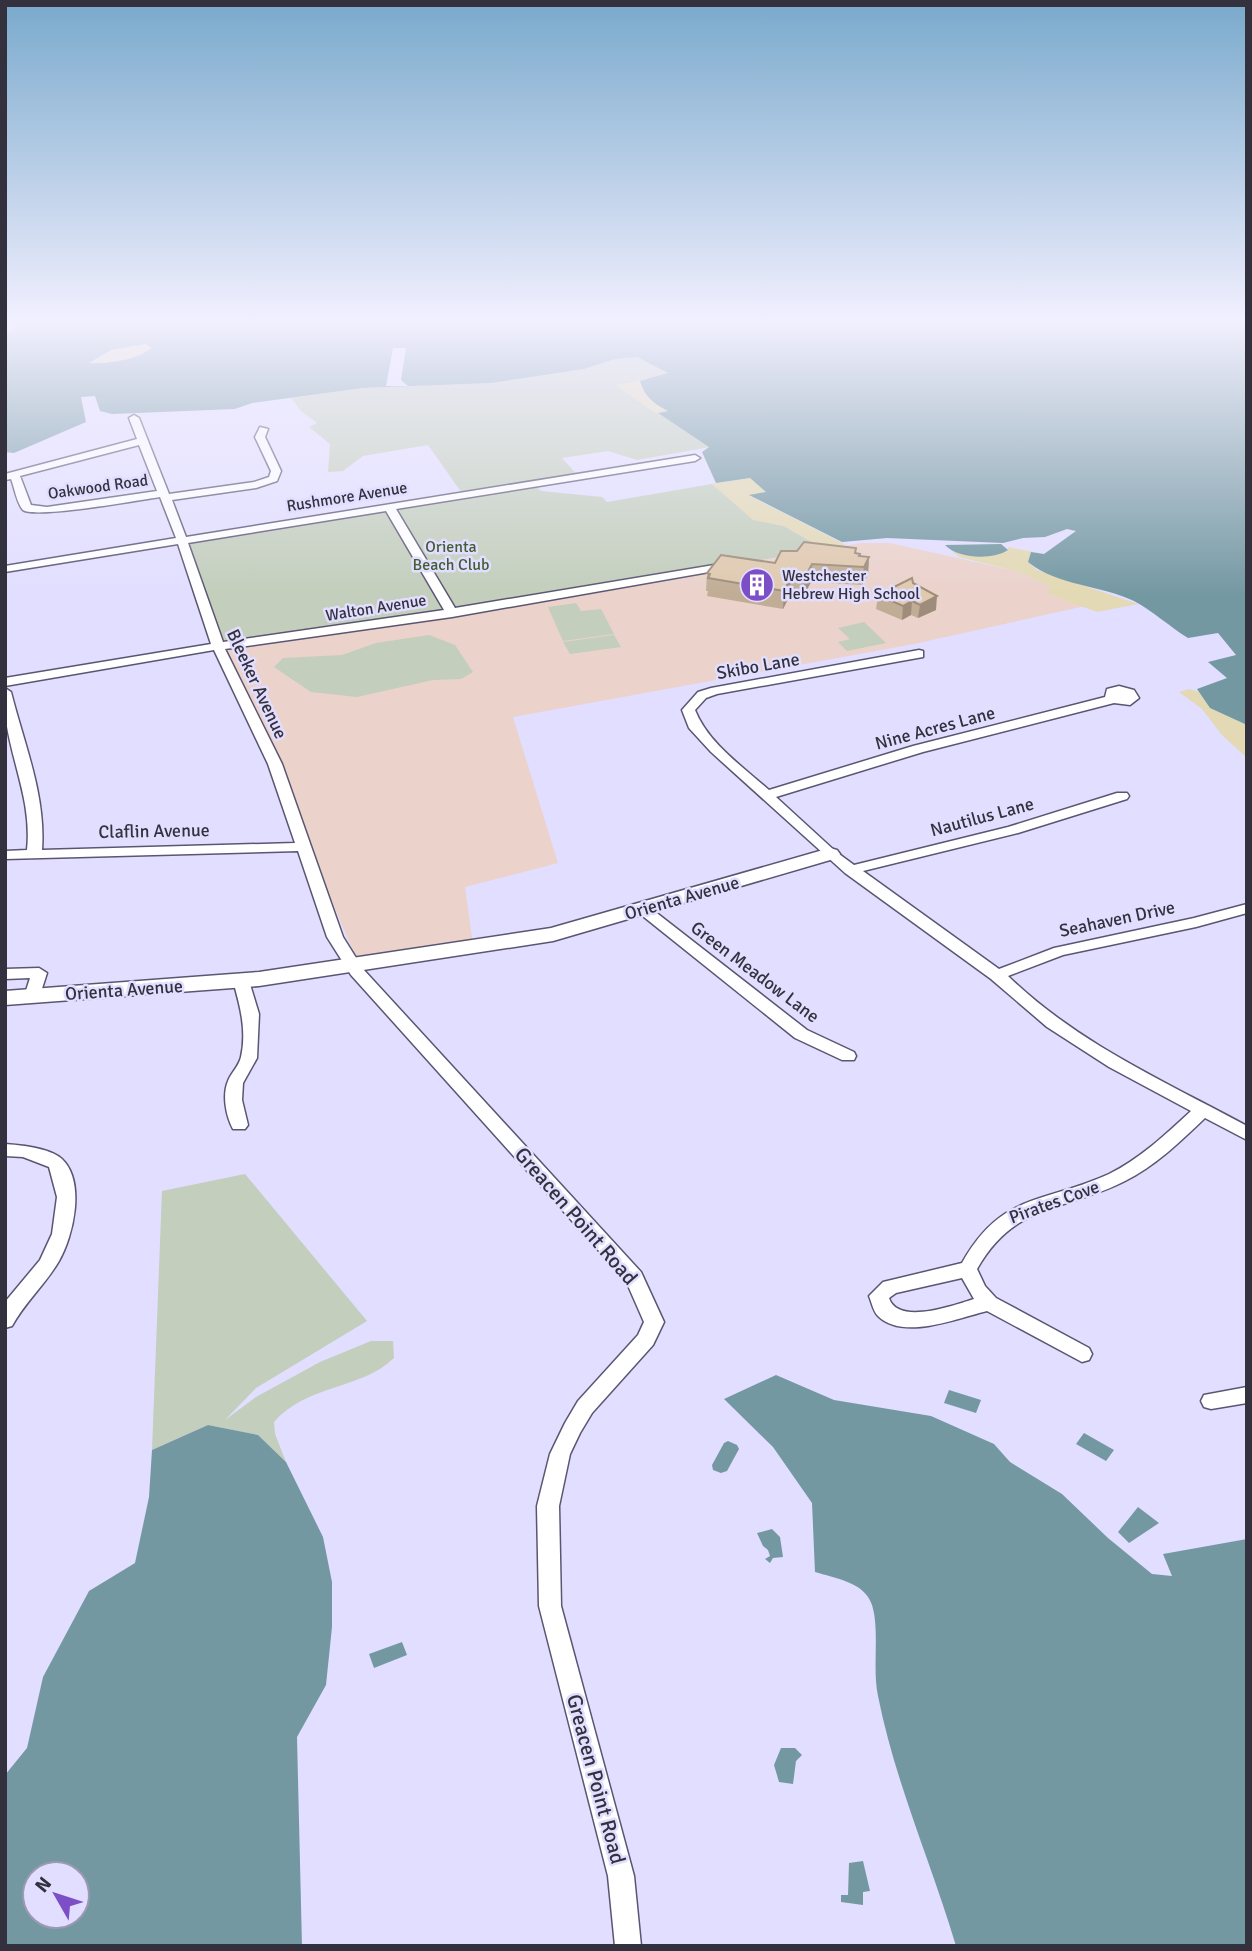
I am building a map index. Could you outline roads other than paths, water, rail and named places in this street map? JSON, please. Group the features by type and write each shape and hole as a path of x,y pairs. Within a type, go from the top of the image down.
{"street":[{"name":"Bleeker Avenue","path":"134,418 183,540 218,646 275,764 335,937 351,964"},
{"path":"166,495 257,485 273,479 276,471 260,437 264,429"},
{"path":"10,477 142,441"},
{"name":"Rushmore Avenue","path":"5,569 695,457"},
{"name":"Oakwood Road","path":"10,477 27,508 33,510 166,495"},
{"path":"389,506 452,612"},
{"name":"Walton Avenue","path":"5,682 218,646 452,612 751,561"},
{"name":"Skibo Lane","path":"830,854 694,725 688,706 702,695 715,691 919,654"},
{"path":"5,692 15,740 26,772 37,836 34,854"},
{"name":"Nine Acres Lane","path":"767,795 918,749 1114,699"},
{"name":"Nautilus Lane","path":"850,870 1013,830 1122,796"},
{"name":"Claflin Avenue","path":"5,855 304,847"},
{"path":"830,854 997,975 1017,997 1076,1039 1247,1134"},
{"name":"Orienta Avenue","path":"5,998 241,981 553,934 644,910 830,854"},
{"name":"Seahaven Drive","path":"997,975 1059,951 1196,922 1247,908"},
{"name":"Green Meadow Lane","path":"644,910 801,1034 848,1056"},
{"name":"Greacen Point Road","path":"351,964 634,1277 651,1310 654,1322 646,1340 585,1407 572,1429 560,1454 548,1506 550,1606 621,1876 628,1946"},
{"path":"5,974 39,973 32,997"},
{"path":"239,1125 233,1100 235,1083 249,1058 251,1014 241,981"},
{"name":"Pirates Cove","path":"968,1269 979,1246 999,1223 1021,1212 1090,1190 1120,1176 1147,1159 1203,1110"},
{"path":"5,1150 43,1157 55,1163 67,1189 63,1225 51,1258 12,1304 5,1321"},
{"path":"989,1303 911,1321 895,1321 884,1315 879,1306 879,1296 890,1287 968,1269 977,1290 989,1303 1082,1354"},
{"path":"1211,1401 1247,1395"}],"place":[{"name":"Westchester Hebrew High School","path":"757,585"}],"park label":[{"name":"Orienta Beach Club","path":"451,556"}]}
